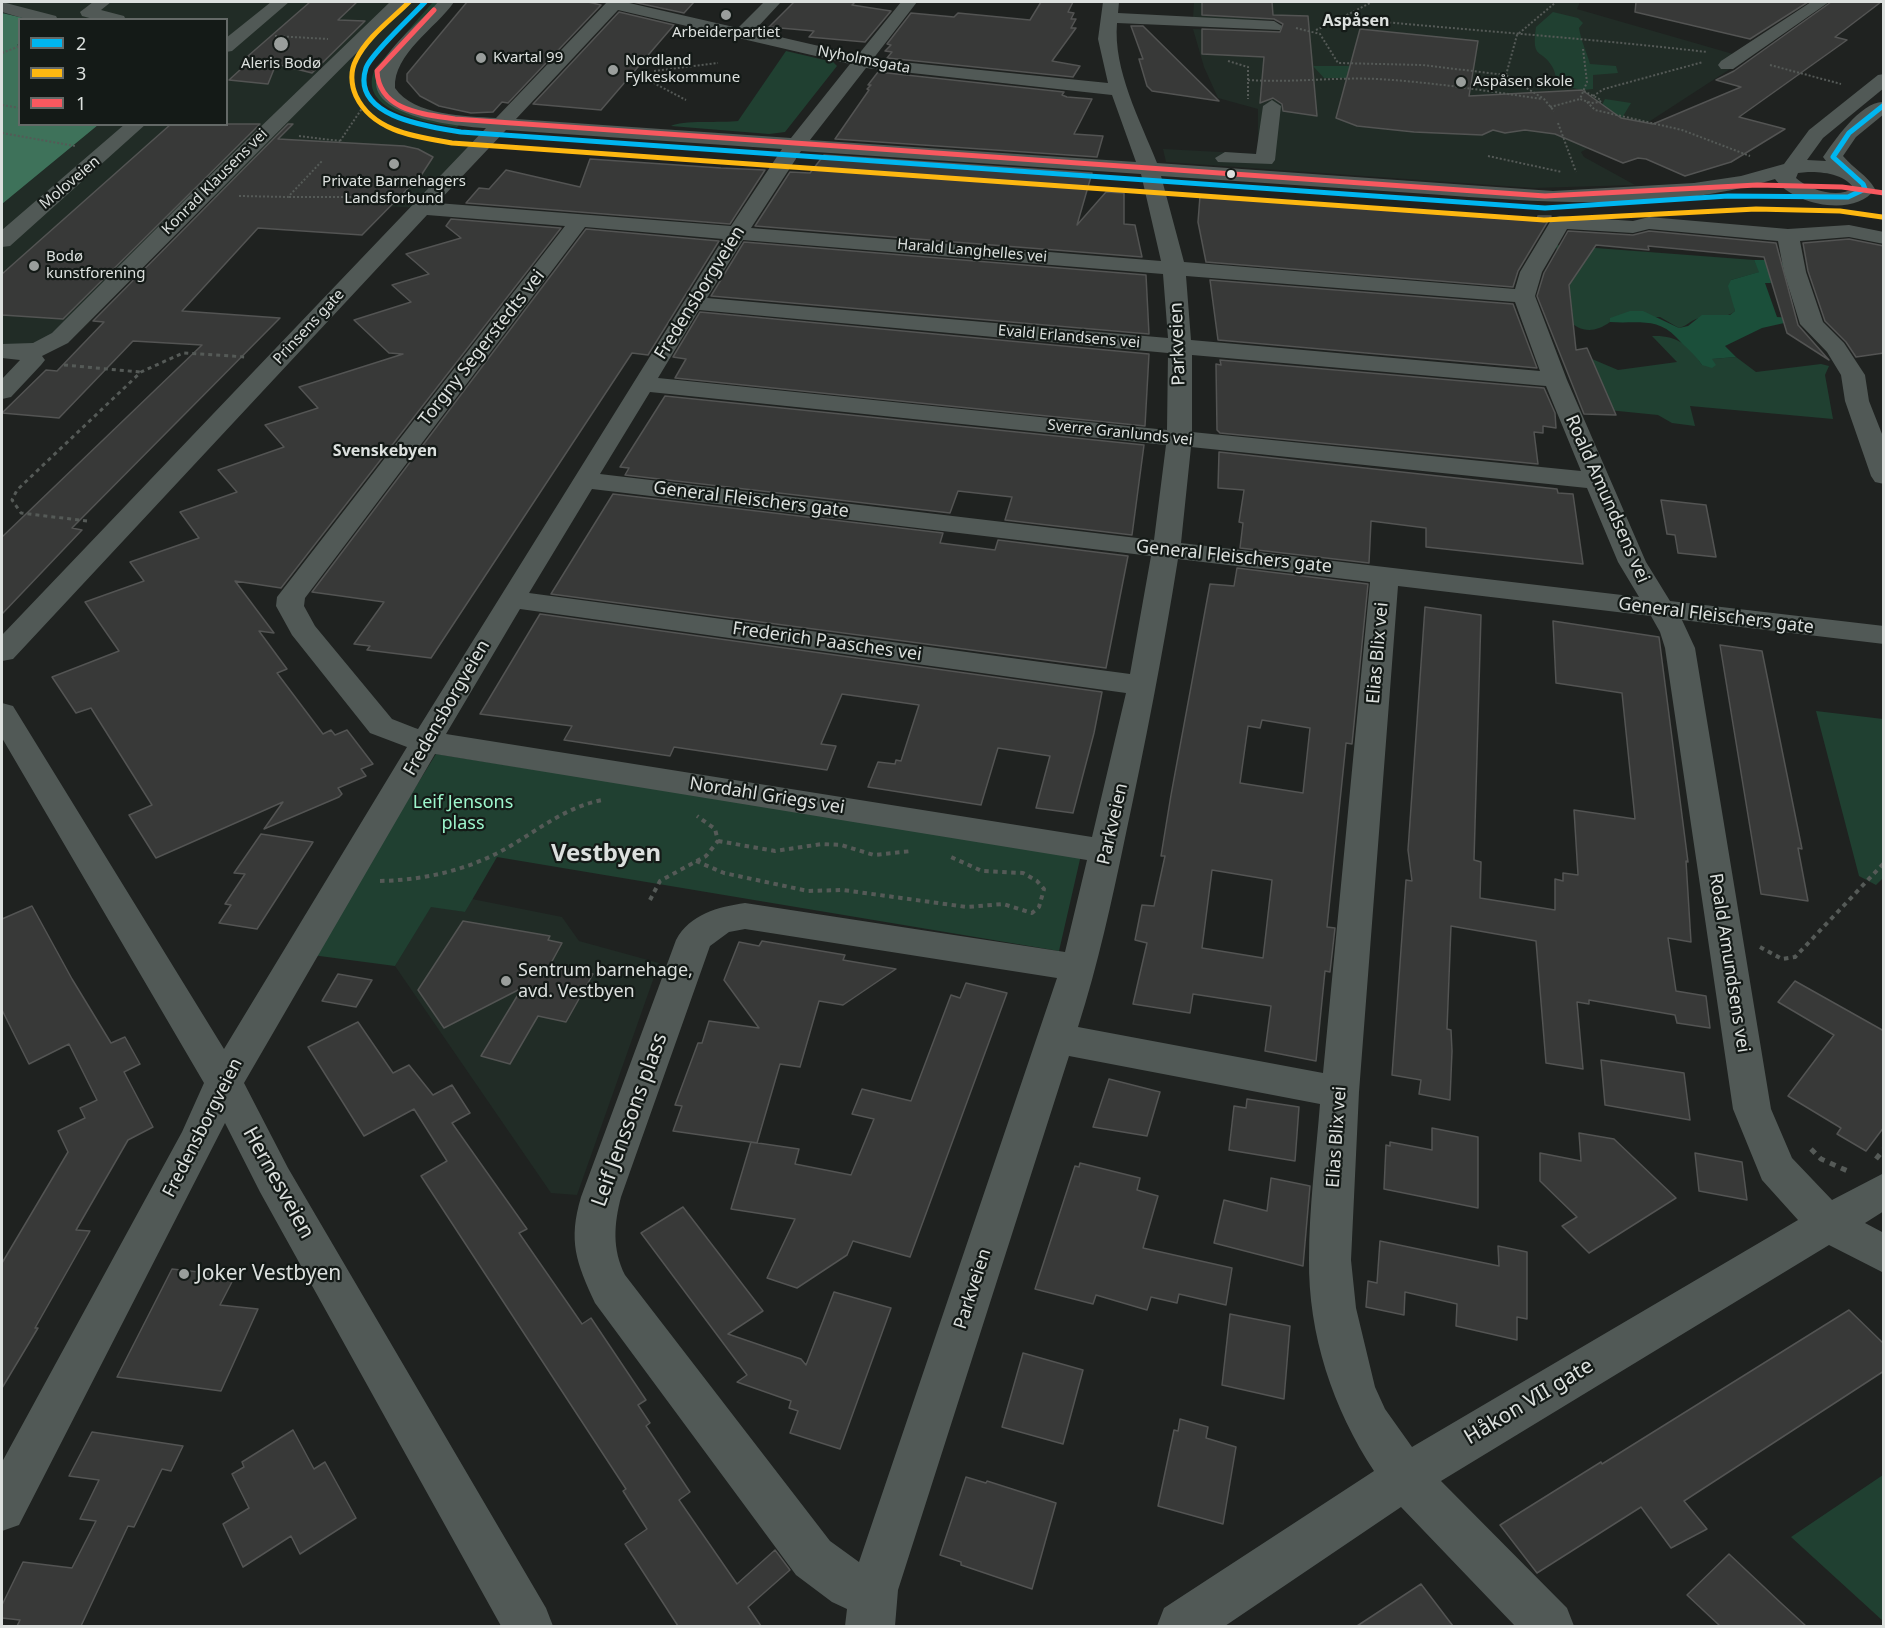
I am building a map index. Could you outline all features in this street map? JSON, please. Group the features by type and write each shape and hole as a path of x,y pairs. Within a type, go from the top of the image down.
{"street":[{"path":"228,45 281,2"},
{"name":"Konrad Klausens vei","path":"2,393 28,357 60,338 199,197 399,2"},
{"path":"425,2 366,66 362,77 364,93 381,110 411,122 461,132 495,129"},
{"path":"446,2 392,63 384,85 398,101 427,115 495,129 792,150 1148,168 1553,197 1627,194 1705,186 1740,182 1790,170 1821,167 1852,175 1884,189"},
{"path":"742,34 773,2"},
{"name":"Fredensborgveien","path":"2,1508 193,1150 224,1082 511,599 692,303 792,150 859,61 909,2"},
{"path":"1732,61 1821,2"},
{"name":"Prinsens gate","path":"2,652 615,3"},
{"name":"Nyholmsgata","path":"615,3 881,66 1119,90"},
{"path":"2,7 43,18"},
{"path":"1109,9 1274,26"},
{"name":"Parkveien","path":"872,1608 1054,1038 1079,968 1143,686 1165,550 1179,439 1180,347 1174,268 1148,168 1119,90 1107,39 1109,9"},
{"path":"1815,195 1789,184 1785,175 1816,134 1884,79"},
{"path":"1839,198 1862,193 1865,189 1833,157 1849,133 1884,105"},
{"path":"1148,168 1265,160 1272,106"},
{"name":"Moloveien","path":"2,241 135,126"},
{"path":"1148,168 1545,208 1628,206 1751,195 1815,195 1884,205"},
{"name":"Harald Langhelles vei","path":"420,208 581,219 1524,296"},
{"name":"Torgny Segerstedts vei","path":"428,742 381,726 302,629 290,606 291,597 581,219"},
{"path":"1524,296 1531,272 1560,222 1633,227 1649,223 1788,235 1850,231 1884,237"},
{"path":"1788,235 1795,272 1812,324 1836,348 1853,375 1857,401 1884,476"},
{"name":"Roald Amundsens vei","path":"1524,296 1555,380 1632,562 1675,633 1680,648 1752,1109 1776,1168 1827,1222 1884,1255"},
{"name":"Evald Erlandsens vei","path":"692,303 1555,380"},
{"name":"Konrad Klausens vei","path":"2,351 28,357"},
{"name":"Sverre Granlunds vei","path":"643,384 1597,481"},
{"name":"General Fleischers gate","path":"584,480 1165,550 1385,574 1884,636"},
{"name":"Elias Blix vei","path":"1385,574 1340,1092 1330,1260 1334,1308 1353,1390 1369,1424 1405,1477 1549,1626"},
{"name":"Frederich Paasches vei","path":"511,599 1143,686"},
{"name":"Hernesveien","path":"2,713 224,1082 274,1180 398,1394 528,1626"},
{"name":"Nordahl Griegs vei","path":"428,742 1107,851"},
{"name":"Leif Jenssons plass","path":"872,1608 849,1585 813,1558 610,1289 597,1263 592,1240 601,1197 694,940 706,927 725,919 745,916 1079,968"},
{"path":"1054,1038 1340,1092"},
{"name":"Håkon VII gate","path":"1182,1626 1405,1477 1827,1222 1871,1180"}],"path":[{"path":"1372,2 1316,30 1327,37 1338,63 1422,65 1506,75 1544,99 1554,111"},
{"path":"1550,2 1555,2"},
{"path":"1506,75 1517,35 1555,2"},
{"path":"1342,18 1517,35 1580,37 1732,61 1844,85"},
{"path":"270,36 323,39"},
{"path":"2,53 18,47"},
{"path":"1580,99 1587,82 1583,49"},
{"path":"2,53 10,55"},
{"path":"1228,61 1248,67 1248,100"},
{"path":"1593,96 1604,89 1706,61 1732,61"},
{"path":"654,71 718,63"},
{"path":"1248,80 1280,82 1319,78 1398,80 1544,99"},
{"path":"646,79 686,100"},
{"path":"1584,91 1601,100 1600,102 1587,102"},
{"path":"1550,107 1580,99 1595,110 1682,130 1751,156"},
{"path":"2,105 18,108"},
{"path":"308,136 339,142 363,107"},
{"path":"1488,156 1577,175 1558,123"},
{"path":"2,133 73,145"},
{"path":"288,197 322,161"},
{"path":"251,196 400,197"},
{"path":"94,522 21,513 12,500 17,490 141,372 183,353 255,357"},
{"path":"28,357 141,372"},
{"path":"370,880 404,881 450,874 501,852 564,811 599,800 609,800"},
{"path":"692,814 702,818 715,829 718,841"},
{"path":"718,841 775,851 822,844 841,845 874,855 917,851"},
{"path":"650,900 660,881 706,856 718,841"},
{"path":"696,861 724,873 808,891 843,890 967,907 1003,904 1032,913 1040,907 1044,889 1037,880 1022,872 981,871 947,855"},
{"path":"1757,955 1755,945 1782,959 1795,957 1884,863"},
{"path":"1807,1145 1821,1160 1871,1180"}],"shaded area":[{"path":"2,2 425,2 366,66 362,77 364,93 381,110 401,119 454,131 490,134 420,208 199,197 60,338 26,352 2,351 2,204 97,126 228,126 228,18 24,18 2,13"},
{"name":"Aspåsen skole","path":"1194,2 1580,2 1577,9 1733,54 1744,60 1627,136 1592,146 1581,152 1584,157 1635,185 1534,188 1166,162 1163,149 1258,154 1258,109 1218,98 1204,67 1193,29 1283,31 1289,20 1193,19"},
{"path":"2,13 24,18 18,18 18,126 97,126 2,204"},
{"path":"1754,260 1770,260 1785,264 1770,275 1771,283 1765,283 1777,317 1791,318 1793,321 1762,328 1725,346 1736,357 1712,359 1716,365 1712,368 1702,365 1676,337 1661,326 1646,323 1610,322 1610,318 1630,311 1643,311 1679,328 1688,326 1702,315 1730,315 1735,311 1728,286 1731,280 1759,272"},
{"path":"472,899 562,917 579,941 659,963 577,1195 551,1193 395,966 431,906 465,912"}],"green space":[{"path":"433,2 441,2 403,44 385,97 460,124 457,127 413,118 397,112 384,104 375,94 372,82 376,67"},
{"path":"1553,12 1578,18 1583,23 1579,28 1590,64 1616,66 1618,73 1593,75 1593,89 1582,90 1560,85 1553,68 1538,53 1535,45 1536,27"},
{"path":"786,51 833,62 837,66 785,132 769,134 671,126 684,123 738,121"},
{"path":"1313,66 1349,66 1356,78 1324,78"},
{"path":"1605,99 1631,103 1622,118 1598,113"},
{"path":"1556,245 1754,260 1760,272 1731,280 1735,311 1731,314 1701,318 1679,328 1660,317 1610,318 1610,322 1604,326 1587,330 1577,327 1566,319"},
{"path":"1652,336 1668,337 1681,342 1692,351 1702,365 1712,359 1736,357 1756,372 1821,364 1829,366 1825,375 1833,419 1690,406 1695,426 1672,423 1658,415 1608,410 1586,361 1592,359 1618,370 1677,362"},
{"path":"1816,711 1883,719 1884,877 1876,885 1859,876"},
{"name":"Leif Jensons plass","path":"436,754 1081,855 1059,951 497,857 465,912 431,907 395,966 312,955"},
{"path":"1883,1475 1883,1621 1791,1537"}],"building":[{"path":"310,2 357,2 338,20 365,21 312,73 276,64 268,84 229,80 253,58 248,56"},
{"name":"Kvartal 99","path":"467,2 588,2 601,5 508,103 502,102 493,112 471,113 439,106 420,96 407,81 407,74"},
{"path":"633,2 694,2 684,13"},
{"path":"794,2 855,2 852,5 891,11 865,42 809,37 814,31 769,27"},
{"path":"1041,2 1073,2 1068,12 1074,13 1071,19 1076,19 1071,28 1076,28 1052,61 1080,66 1073,77 887,58 892,52 885,51 891,45 887,44 911,13 954,17 958,13 1030,20"},
{"path":"1202,2 1272,2 1273,15 1308,16 1317,116 1283,111 1282,104 1273,98 1260,103 1264,57 1202,54 1202,29 1280,32 1283,24 1274,19 1202,15"},
{"path":"1636,2 1808,2 1750,39 1635,12"},
{"path":"1831,2 1881,2 1835,37 1847,40 1739,117 1785,129 1731,162 1685,176 1646,159 1638,158 1623,163 1555,134 1525,130 1505,133 1493,130 1482,135 1414,132 1357,126 1336,118 1360,29 1478,41 1469,96 1582,90 1621,118 1653,124 1741,87 1716,80 1734,71"},
{"path":"619,12 674,25 601,110 533,104"},
{"path":"1131,26 1143,26 1219,101 1152,91 1147,86 1139,59 1143,59"},
{"path":"878,72 1064,92 1062,95 1067,97 1092,99 1074,134 1103,136 1097,157 835,139 869,90 867,89 871,85 868,85"},
{"path":"260,124 63,319 2,315 2,274 169,126"},
{"path":"288,124 293,124 278,139 404,146 418,149 433,157 422,174 362,235 258,228 182,311 280,318 72,528 82,530 2,614 2,537 202,345 133,341 59,418 2,413 46,370 57,371 104,322 93,321"},
{"path":"824,155 1092,173 1077,225 1106,192 1124,193 1124,224 1135,225 1142,257 755,226 790,172 810,173"},
{"path":"590,159 765,170 730,224 466,203 479,188 489,189 506,170 580,187"},
{"path":"1200,196 1537,221 1538,216 1551,216 1518,271 1513,287 1206,262 1198,222"},
{"path":"451,219 561,228 281,588 235,581 274,633 259,631 287,669 277,673 323,734 331,730 335,735 347,730 373,764 361,769 366,776 338,788 342,794 339,797 264,829 283,802 156,858 129,815 152,805 91,708 76,713 52,677 119,651 85,602 144,581 130,562 199,538 180,512 237,492 218,470 284,447 265,425 318,408 299,387 403,354 389,353 354,320 411,302 392,285 429,274 406,254 461,238 446,226"},
{"path":"586,229 719,241 648,355 632,353 431,658 367,650 370,646 354,644 384,602 312,592"},
{"path":"1568,231 1633,235 1649,231 1776,243 1798,325 1829,360 1787,333 1764,257 1648,246 1649,250 1596,245 1569,285 1576,350 1587,348 1616,415 1584,414 1537,296 1544,273"},
{"path":"1849,239 1884,246 1884,353 1856,357 1846,342 1825,321 1808,271 1803,243"},
{"path":"744,242 1146,275 1149,334 711,296"},
{"path":"1210,280 1513,304 1537,368 1218,340"},
{"path":"700,312 1149,354 1145,426 675,378 686,359 673,357"},
{"path":"1220,360 1544,388 1555,413 1556,428 1543,426 1543,433 1534,432 1538,464 1220,433 1217,430 1216,364 1221,365"},
{"path":"665,396 1144,445 1132,535 1005,520 1012,497 958,491 950,513 625,475 629,468 620,467"},
{"path":"1219,452 1557,489 1558,493 1573,494 1583,564 1426,547 1426,528 1371,521 1369,563 1240,548 1243,523 1239,522 1244,490 1218,488"},
{"path":"613,494 943,533 940,543 995,550 998,540 1128,556 1106,668 551,594"},
{"path":"1661,500 1706,505 1716,557 1678,553 1675,535 1667,534"},
{"path":"1237,568 1368,584 1352,744 1346,743 1327,927 1335,928 1330,972 1325,971 1316,1061 1265,1051 1271,1006 1193,994 1190,1013 1133,1004 1147,943 1135,940 1142,905 1154,906 1165,856 1161,856 1171,795 1210,584 1234,586","holes":["1262,720 1310,728 1303,793 1240,783 1248,726 1260,728","1212,870 1272,880 1263,958 1202,948"]},
{"path":"1425,607 1481,615 1474,860 1481,862 1480,898 1555,910 1555,879 1563,881 1563,873 1578,875 1574,810 1635,819 1622,693 1556,683 1553,621 1659,637 1688,862 1686,861 1691,942 1668,938 1676,991 1706,996 1710,1028 1677,1023 1675,1015 1589,1000 1589,1004 1577,1002 1583,1069 1546,1063 1536,941 1451,926 1447,1029 1451,1030 1452,1051 1450,1100 1419,1094 1421,1080 1392,1075 1406,880 1412,881 1408,850"},
{"path":"540,614 1102,692 1073,813 1036,808 1050,756 998,748 981,805 868,787 878,762 895,764 896,760 901,761 919,705 842,694 821,744 836,746 827,770 674,747 670,756 564,740 572,726 480,714"},
{"path":"1720,645 1762,651 1802,849 1798,848 1808,901 1761,894"},
{"path":"261,834 313,842 257,929 219,923 231,905 225,904 245,874 234,873"},
{"path":"32,906 72,979 111,1043 125,1037 140,1064 124,1072 153,1127 128,1140 76,1230 90,1231 35,1328 38,1328 2,1388 2,1263 68,1152 58,1131 85,1118 80,1108 97,1100 69,1044 29,1064 2,1010 2,919"},
{"path":"463,921 550,936 548,940 562,943 550,965 593,974 566,1022 538,1016 510,1064 481,1056 522,988 444,1028 418,990"},
{"path":"762,941 845,955 843,960 896,969 843,1005 819,1001 800,1067 780,1064 757,1143 673,1131 682,1106 675,1105 698,1043 702,1043 709,1021 759,1028 724,980 739,942 759,946"},
{"path":"338,974 372,980 356,1007 322,1001"},
{"path":"1795,981 1884,1031 1884,1127 1866,1151 1837,1134 1841,1128 1788,1096 1834,1035 1778,1002"},
{"path":"966,983 1007,993 910,1257 853,1241 847,1255 797,1288 767,1278 795,1219 731,1209 751,1142 799,1149 795,1164 851,1175 874,1119 852,1114 862,1089 911,1101 951,995 960,998"},
{"path":"358,1022 393,1073 409,1065 433,1095 452,1085 470,1113 452,1123 527,1229 519,1233 582,1324 591,1318 646,1400 638,1405 650,1423 646,1426 690,1492 679,1500 737,1584 775,1550 790,1570 748,1607 761,1626 678,1626 625,1544 647,1529 623,1491 626,1489 421,1176 447,1161 414,1109 364,1136 308,1047"},
{"path":"1601,1060 1684,1073 1690,1120 1605,1105"},
{"path":"1109,1079 1160,1092 1147,1136 1093,1127"},
{"path":"1247,1099 1299,1107 1295,1161 1229,1150 1234,1106 1246,1108"},
{"path":"1432,1128 1478,1137 1478,1208 1384,1189 1386,1145 1390,1146 1390,1142 1432,1150"},
{"path":"1579,1133 1614,1139 1676,1198 1589,1253 1562,1226 1577,1217 1540,1181 1540,1153 1581,1161"},
{"path":"1695,1153 1742,1162 1747,1200 1699,1191"},
{"path":"1080,1163 1140,1178 1137,1190 1158,1196 1143,1248 1232,1268 1226,1305 1179,1294 1177,1303 1151,1297 1147,1310 1096,1295 1093,1304 1035,1289 1075,1166 1079,1167"},
{"path":"1271,1178 1310,1186 1303,1266 1214,1243 1224,1200 1267,1211"},
{"path":"683,1207 763,1311 728,1334 801,1359 806,1365 834,1292 891,1308 840,1449 790,1433 798,1411 789,1408 791,1401 737,1382 747,1375 641,1233"},
{"path":"1380,1241 1499,1266 1498,1246 1527,1252 1527,1319 1517,1317 1517,1340 1456,1326 1457,1304 1405,1292 1404,1315 1366,1307 1368,1281 1377,1283"},
{"path":"172,1269 235,1276 220,1305 258,1309 221,1391 117,1377"},
{"path":"1849,1310 1884,1344 1884,1371 1684,1501 1707,1529 1671,1548 1641,1507 1537,1573 1500,1525 1601,1462 1602,1464"},
{"path":"1230,1314 1290,1326 1284,1399 1222,1385"},
{"path":"1023,1353 1083,1370 1063,1444 1002,1427"},
{"path":"1180,1419 1208,1427 1206,1438 1236,1447 1223,1524 1158,1506 1174,1430 1178,1431"},
{"path":"293,1430 314,1469 325,1462 356,1518 300,1554 291,1536 243,1567 223,1524 249,1508 232,1474 244,1467 242,1462"},
{"path":"92,1432 183,1446 171,1471 162,1469 134,1527 128,1526 81,1626 17,1626 20,1620 2,1618 2,1605 23,1562 72,1568 96,1521 80,1519 99,1480 69,1476"},
{"path":"966,1477 986,1483 987,1481 1056,1503 1032,1589 961,1565 961,1562 940,1555"},
{"path":"1729,1554 1806,1626 1720,1626 1687,1595"},
{"path":"1421,1584 1453,1626 1357,1626"}],"transit line":[{"name":"3","path":"409,2 360,53 352,72 354,92 360,105 381,124 409,135 452,143 1544,220 1756,209 1840,211 1882,217"},
{"name":"2","path":"425,2 366,66 364,83 368,97 379,108 394,116 411,122 461,132 1545,208 1728,196 1848,197 1865,189 1863,184 1833,157 1849,133 1884,105"},
{"name":"1","path":"434,10 377,71 378,84 383,94 404,108 455,119 1545,196 1757,185 1842,187 1884,193"}],"place":[{"name":"Arbeiderpartiet","path":"726,15"},
{"name":"Aleris Bodø","path":"281,44"},
{"name":"Kvartal 99","path":"481,58"},
{"name":"Nordland Fylkeskommune","path":"613,70"},
{"name":"Aspåsen skole","path":"1461,82"},
{"name":"Private Barnehagers Landsforbund","path":"394,164"},
{"name":"Bodø kunstforening","path":"34,266"},
{"name":"Sentrum barnehage, avd. Vestbyen","path":"506,981"},
{"name":"Joker Vestbyen","path":"184,1274"}],"district":[{"name":"Aspåsen","path":"1356,21"},
{"name":"Svenskebyen","path":"385,451"},
{"name":"Vestbyen","path":"606,854"}]}
